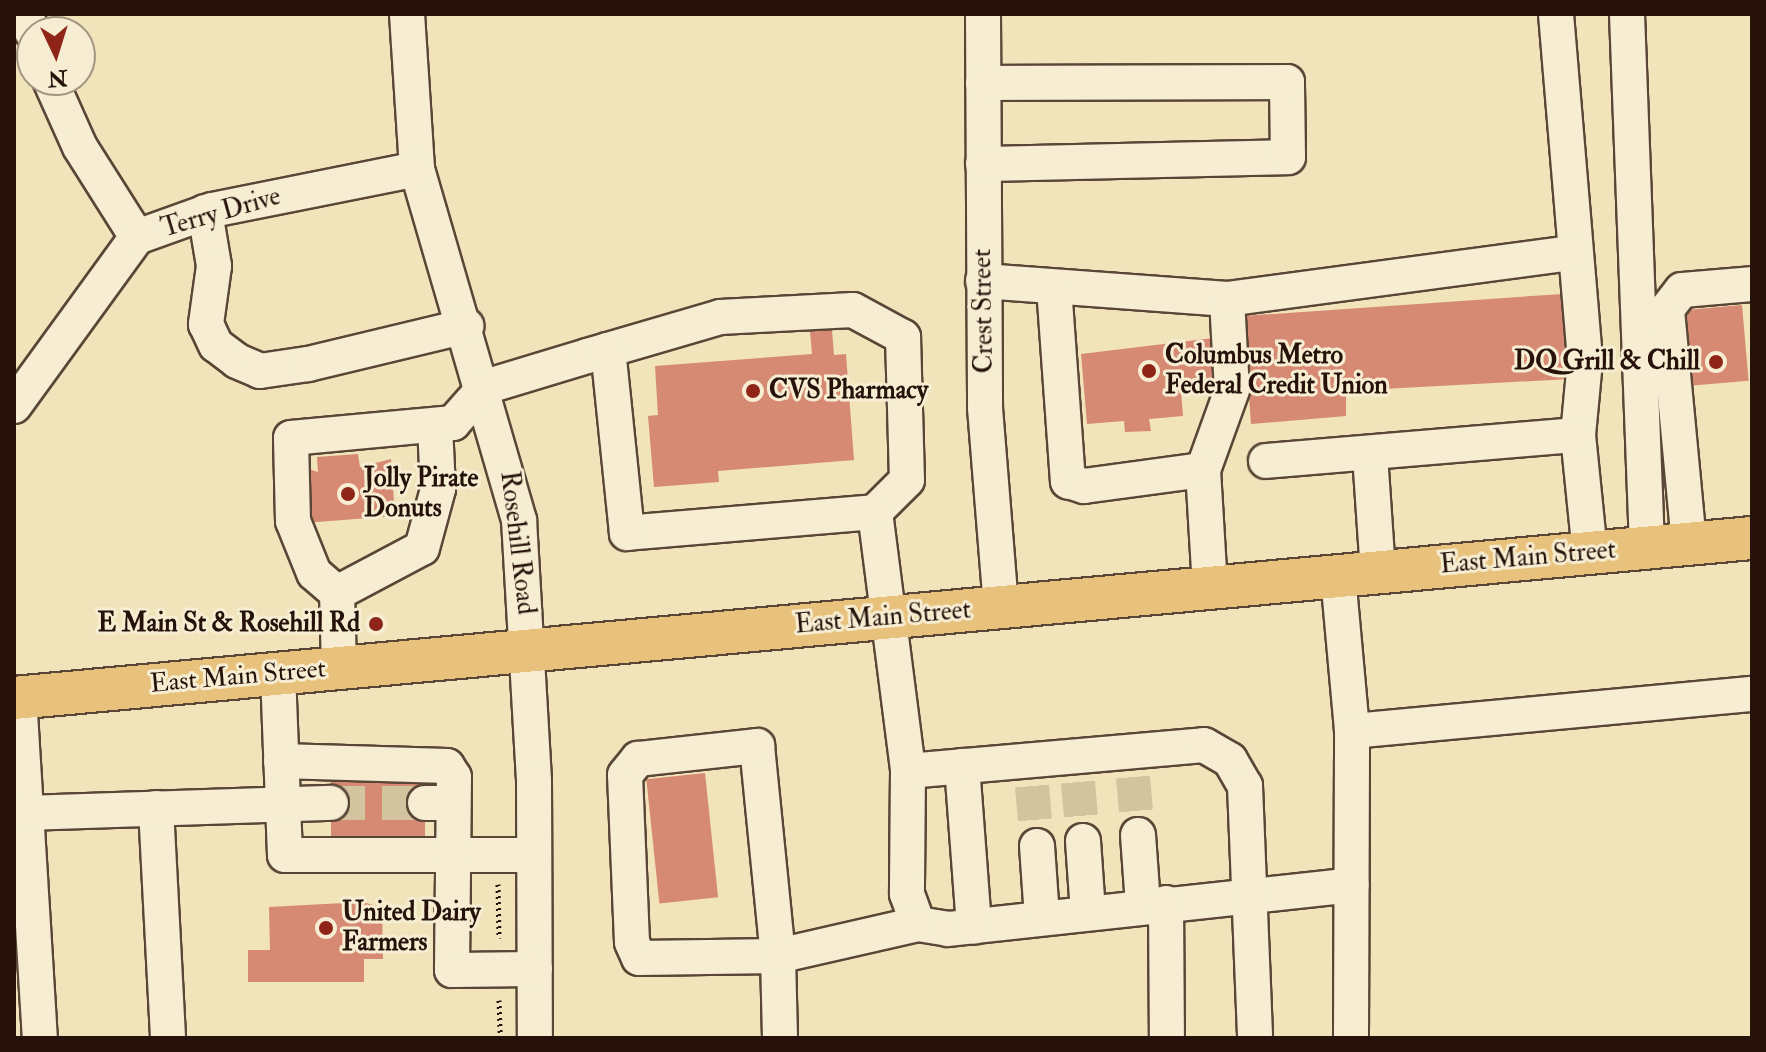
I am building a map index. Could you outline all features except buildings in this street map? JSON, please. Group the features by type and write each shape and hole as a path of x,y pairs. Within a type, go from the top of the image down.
{"main road":[{"name":"East Main Street","path":"16,697 1752,538"}],"street":[{"name":"Rosehill Road","path":"407,14 417,169 485,387 519,520 528,650 535,1038"},
{"name":"Crest Street","path":"983,14 983,281 1001,607"},
{"path":"1556,14 1585,361 1578,435 1590,553"},
{"path":"1627,14 1647,547"},
{"path":"983,83 1287,82 1288,157 983,164"},
{"path":"57,96 80,147 137,237"},
{"name":"Terry Drive","path":"14,406 137,237 205,212 417,169"},
{"path":"205,212 214,266 206,324 216,345 237,361 260,371 308,364 466,326"},
{"path":"983,281 1227,299 1574,253"},
{"path":"1689,543 1667,309 1682,290 1752,284"},
{"path":"1054,287 1068,481 1084,486 1203,470"},
{"path":"1210,588 1203,470 1232,390 1227,299"},
{"path":"339,668 337,593 314,573 293,521 291,438 453,423 485,387 608,350 720,317 853,310 903,337 907,480 875,512 627,533 608,350"},
{"path":"337,593 422,548 438,489 435,425"},
{"path":"1266,461 1370,455 1578,435"},
{"path":"1351,1038 1352,731 1358,574 1370,455"},
{"path":"875,512 908,771 907,894 918,924"},
{"path":"278,673 285,855 534,855"},
{"path":"1352,731 1752,694"},
{"path":"16,697 27,813 40,1038"},
{"path":"908,771 962,766 1031,773 1078,769 1132,764 1204,745 1230,760 1245,786 1255,1038"},
{"path":"780,1038 778,956 757,746 638,759 625,791 632,942 639,958 655,962 778,956 918,924 974,927 1249,893 1352,885"},
{"path":"281,761 433,761 454,777 439,803 453,855 452,970 535,969"},
{"path":"962,766 974,927"},
{"path":"27,813 283,802 331,803"},
{"path":"156,808 168,1038"},
{"path":"1138,835 1155,904 1167,1038"},
{"path":"1083,841 1088,912"},
{"path":"1037,846 1042,918"}],"tunnel":[{"path":"1133,777 1138,835"},
{"path":"1078,782 1083,841"},
{"path":"1032,786 1037,846"},
{"path":"331,803 425,803"}],"place":[{"name":"DQ Grill & Chill","path":"1716,362"},
{"name":"Columbus Metro Federal Credit Union","path":"1149,371"},
{"name":"CVS Pharmacy","path":"753,391"},
{"name":"Jolly Pirate Donuts","path":"348,494"},
{"name":"E Main St & Rosehill Rd","path":"376,624"},
{"name":"United Dairy Farmers","path":"326,928"}]}
